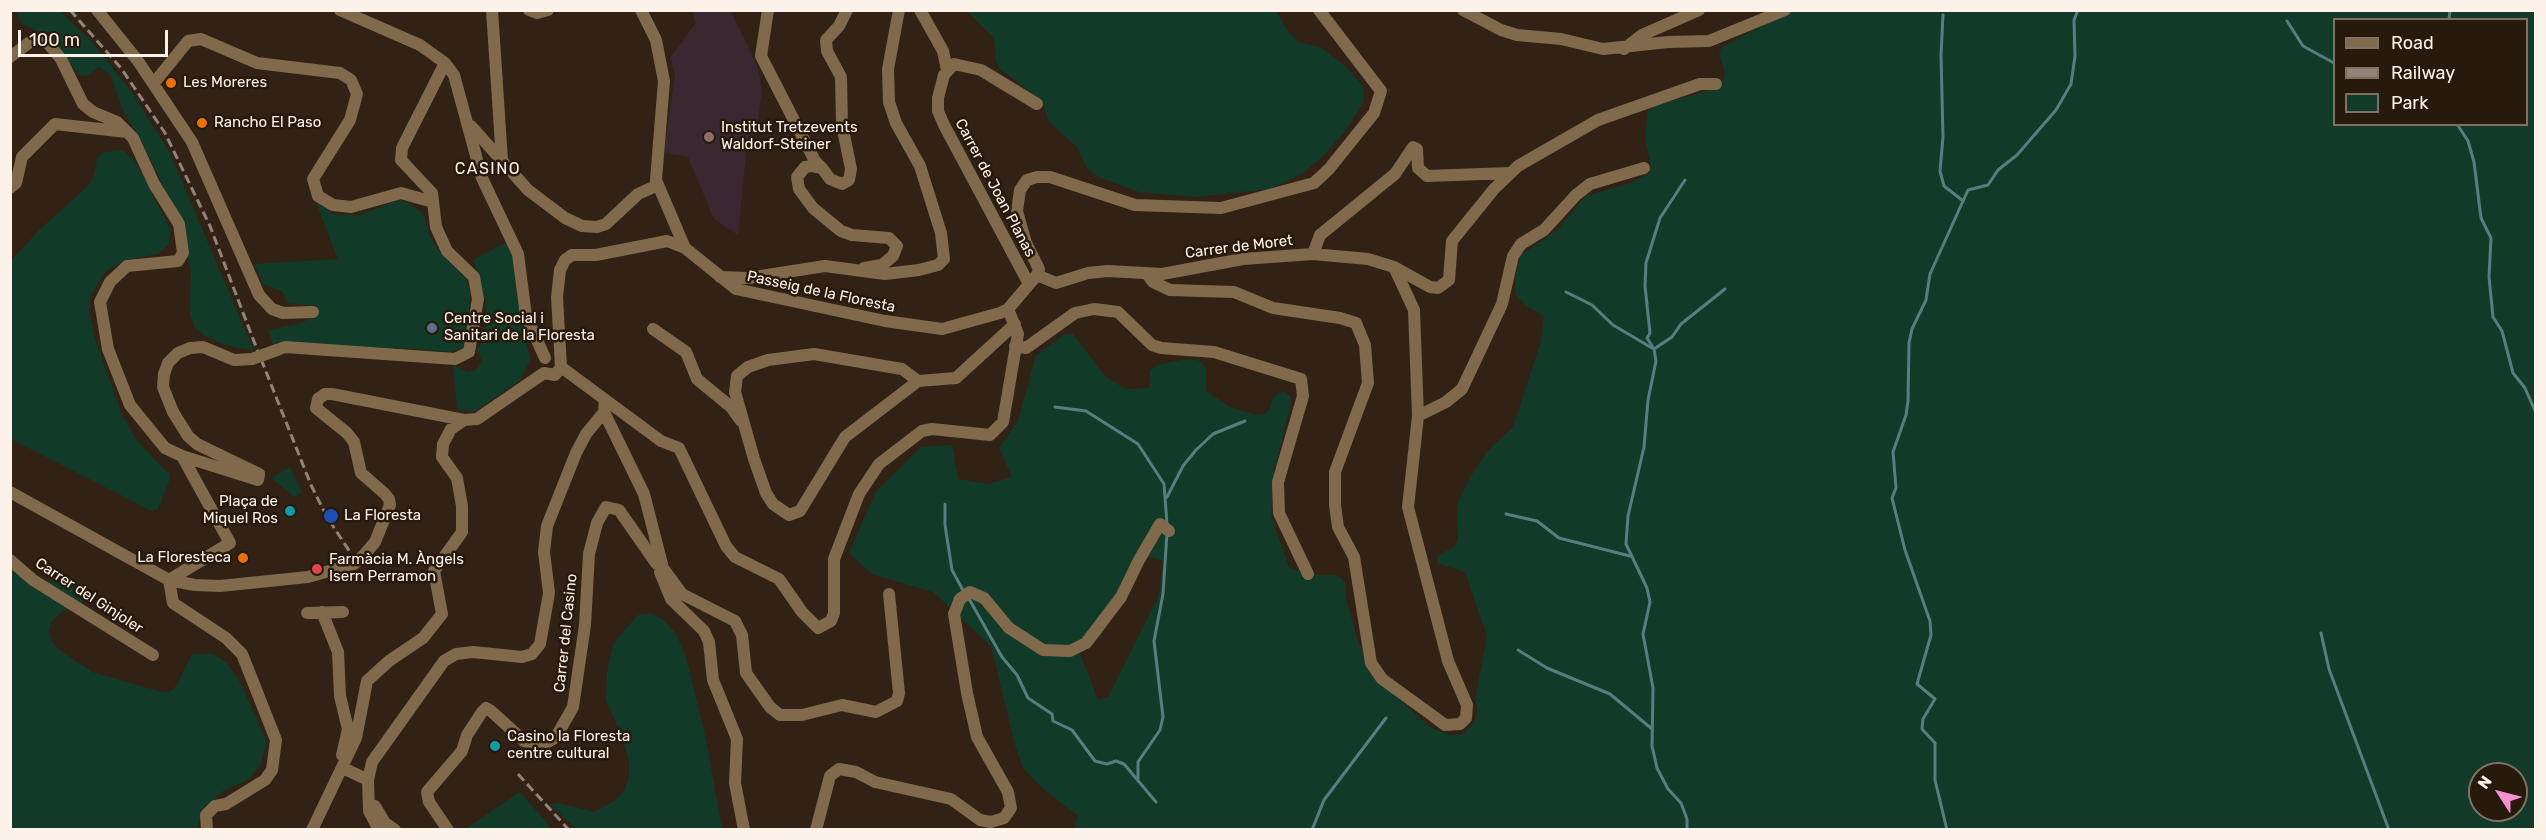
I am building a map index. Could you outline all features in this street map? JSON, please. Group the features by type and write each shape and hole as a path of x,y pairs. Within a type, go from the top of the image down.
{"street":[{"path":"97,10 154,84 192,142 260,295 272,309 283,314 313,312"},
{"path":"340,10 403,36 445,63 458,86 488,193 518,254 526,316 545,357"},
{"path":"492,10 502,160 507,168"},
{"path":"529,10 537,13 548,10"},
{"path":"641,10 656,40 664,81 658,185 685,248"},
{"path":"768,10 761,56 815,161 830,178 842,184 849,180 851,170 842,126 840,77 827,51 826,40 839,26 847,10"},
{"path":"720,277 748,278 825,266 885,274 919,270 938,265 944,260 941,233 920,166 896,123 889,102 888,69 899,10"},
{"path":"920,10 943,51 947,70 954,64 981,70 1037,104"},
{"path":"545,357 553,356 604,406 661,441 679,448 726,546 735,557 779,579 802,612 818,628 831,621 834,613 834,559 859,494 870,475 893,451 922,431 943,430 983,435 996,430 1003,422 1018,334 1008,309 1039,269 1026,243 1017,211 1020,190 1027,180 1050,177 1135,205 1221,208 1314,183 1329,169 1374,112 1381,91 1319,10"},
{"path":"1463,10 1494,27 1517,35 1562,39 1604,49 1624,49 1668,42 1709,41 1785,10"},
{"path":"1624,49 1642,35 1699,10"},
{"path":"10,57 34,39 46,41 61,59 83,104 117,123 136,144 154,184 179,224 183,253 178,261 127,266 110,282 100,302 108,349 129,405 165,448 182,456 258,480 259,474 197,444 188,436 173,412 163,387 168,363 178,353 190,348 203,347 234,360 252,359 285,347 455,359 465,355 472,343 478,299 474,277 447,250 436,227 432,193 405,167 401,160 402,148 445,63"},
{"path":"154,84 188,41 201,39 257,63 340,74 351,80 357,94 350,120 313,179 318,196 333,205 351,207 401,193 433,202"},
{"name":"Carrer de Joan Planas","path":"947,70 940,88 938,111 1033,279"},
{"name":"Carrer de Moret","path":"1033,279 1056,283 1108,270 1147,274 1243,259 1313,254 1320,235 1395,174 1413,147 1417,149 1418,168 1427,176 1509,172 1598,120 1700,84 1716,84"},
{"path":"468,123 528,190 565,218 582,226 597,227 606,224 638,194 658,185"},
{"path":"10,188 16,183 22,157 55,124 127,132"},
{"path":"822,168 805,167 797,177 799,189 813,208 840,231 852,235 889,238 897,246 893,256 882,265 854,270"},
{"path":"1418,416 1446,402 1462,389 1502,304 1513,256 1521,244 1544,230 1576,195 1590,184 1644,168"},
{"path":"1313,254 1368,260 1394,267 1430,287 1438,288 1449,280 1452,241 1509,172"},
{"name":"Passeig de la Floresta","path":"560,364 557,297 560,270 565,260 572,255 596,255 667,241 685,248 736,289 764,296 926,327 942,328 1008,309"},
{"path":"1147,274 1153,282 1170,290 1234,292 1273,308 1340,318 1356,323 1365,345 1368,383 1335,472 1335,505 1338,527 1354,557 1371,663 1382,679 1445,725 1460,724 1466,718 1467,705 1448,661 1408,507 1418,416 1414,310 1394,267"},
{"path":"1016,346 1026,348 1075,313 1094,309 1118,312 1152,345 1161,348 1214,352 1301,379 1303,396 1278,482 1279,513 1308,574"},
{"path":"918,381 902,369 814,354 756,363 736,376 734,383 745,427 770,499 780,511 795,515 804,507 844,437 918,381 956,378 1015,324"},
{"path":"653,329 686,352 697,379 731,407 745,427"},
{"path":"544,373 541,364 545,357"},
{"path":"10,492 169,580 195,585 220,586 308,577 354,564 368,551 388,512 389,499 361,473 356,449 347,433 316,408 318,399 325,394 464,420 477,419 544,373 555,375 560,364"},
{"path":"604,406 644,494 659,566 671,599 704,631 709,642 713,680 737,739 735,783 744,830"},
{"path":"379,830 369,811 368,780 372,762 444,661 456,654 473,652 522,657 532,654 540,644 549,593 544,552 548,526 576,453 604,406"},
{"path":"312,830 359,730 367,681 388,661 423,638 442,614 434,571 462,532 462,506 457,478 442,457 443,444 451,429 464,420"},
{"path":"169,580 230,543 182,456"},
{"name":"Carrer del Casino","path":"448,830 429,802 427,792 462,751 467,735 486,708 524,741 539,747 556,737 573,707 585,625 589,554 601,513 606,507 619,510 659,566"},
{"path":"816,829 830,776 839,769 856,772 875,782 951,799 980,820 991,822 1004,818 1011,808 1008,792 977,737 967,693 954,614 960,599 970,592 984,598 1009,628 1043,650 1070,651 1086,643 1121,597 1160,524 1169,531"},
{"name":"Carrer del Ginjoler","path":"10,560 33,580 153,655"},
{"path":"659,566 682,594 735,621 742,635 746,673 770,707 780,715 789,716 842,705 876,712 897,701 890,594"},
{"path":"169,580 172,603 226,638 243,654 276,740 272,770 265,780 226,804 215,806 206,815 207,830"},
{"path":"322,612 338,652 340,696 348,729 342,756 345,764 368,780 378,814 395,830"},
{"path":"307,613 343,612"}],"shaded area":[{"name":"Institut Tretzevents Waldorf-Steiner","path":"693,11 731,11 758,68 762,90 758,121 746,154 738,235 714,219 688,157 664,153 675,74 670,58 696,23"}],"green space":[{"path":"1793,10 2535,11 2535,829 1074,829 1078,816 1040,786 1023,768 1015,745 991,646 933,592 872,574 849,553 876,491 921,447 952,445 958,479 988,484 1012,477 999,448 1018,421 1036,355 1065,334 1073,334 1104,375 1125,389 1149,388 1150,371 1157,365 1181,360 1197,360 1203,363 1206,370 1206,391 1230,407 1257,415 1264,414 1270,410 1273,397 1284,391 1290,396 1291,403 1274,473 1271,516 1289,567 1306,575 1335,575 1341,578 1346,584 1346,598 1358,641 1372,675 1430,727 1449,735 1463,734 1477,715 1476,694 1487,636 1465,572 1437,563 1437,556 1455,546 1458,539 1457,505 1471,476 1487,452 1513,427 1541,341 1544,316 1525,305 1515,294 1515,276 1521,255 1557,230 1586,196 1631,183 1649,173 1651,166 1645,138 1648,111 1653,106 1721,87 1725,74 1719,53 1722,47","holes":["1144,555 1163,561 1159,595 1108,697 1098,700 1080,653 1090,648 1101,636"]},
{"path":"16,11 60,11 92,42 131,91 169,151 254,351 225,345 205,336 194,327 190,313 191,269 174,208 140,138 125,115 110,74 99,67 86,76 79,75 48,35 22,24"},
{"path":"967,11 1276,11 1287,30 1298,42 1322,48 1347,68 1363,86 1364,101 1347,129 1324,155 1302,174 1270,189 1196,197 1139,192 1101,178 1087,169 1077,147 1050,123 1041,100 1000,69 996,61 994,38"},
{"path":"124,151 135,161 171,230 169,244 158,254 125,260 106,271 91,295 89,310 95,339 123,417 138,442 169,474 169,481 158,509 152,511 11,439 10,262 38,231 88,186 95,173 97,158 103,153"},
{"path":"405,201 423,213 430,237 441,254 466,278 470,294 467,340 462,348 451,352 394,347 393,350 274,347 268,330 299,324 320,313 315,306 288,303 282,291 263,284 254,264 338,259 316,202 333,214 360,215 393,202"},
{"path":"507,242 512,251 517,297 530,360 520,380 480,408 473,412 457,410 453,364 467,372 475,371 482,362 477,348 485,341 486,298 481,297 481,281 473,260"},
{"path":"290,467 302,492 294,497 272,478"},
{"path":"11,570 46,583 66,574 85,586 87,597 80,604 60,613 52,621 49,630 51,640 57,648 92,672 169,692 177,685 192,654 213,654 227,663 241,684 267,742 260,766 249,779 223,791 202,809 197,829 11,830"},
{"path":"650,613 662,619 675,632 686,657 706,739 722,829 577,829 550,805 558,803 594,812 616,800 625,789 629,776 629,762 622,737 606,700 607,672 613,646 620,635 638,615"},
{"path":"520,792 552,829 467,829 468,827"}],"waterway":[{"path":"1947,830 1935,780 1935,743 1922,729 1923,719 1935,699 1917,684 1931,635 1930,621 1905,550 1892,498 1896,488 1893,452 1906,415 1908,401 1909,343 1912,329 1926,300 1930,274 1968,190 1988,185 1998,170 2017,155 2056,110 2071,84 2075,56 2074,20 2078,10"},
{"path":"2449,18 2450,10"},
{"path":"1943,15 1941,55 1943,137 1940,171 1944,186 1962,200"},
{"path":"2287,21 2303,46 2333,62"},
{"path":"2458,126 2468,141 2474,162 2481,218 2491,238 2489,277 2493,317 2502,331 2513,373 2525,388 2536,413"},
{"path":"1685,180 1660,218 1646,263 1645,286 1650,333 1647,338 1654,349 1656,361 1648,400 1644,447 1628,516 1626,544 1647,588 1650,602 1643,634 1653,688 1652,746 1657,768 1668,789 1681,803 1687,819 1687,830"},
{"path":"1654,349 1672,337 1681,324 1725,289"},
{"path":"1566,292 1592,305 1613,325 1652,348"},
{"path":"1055,407 1086,411 1138,444 1164,484 1167,524"},
{"path":"1167,497 1183,466 1196,450 1213,434 1245,421"},
{"path":"945,504 945,525 952,570 964,592"},
{"path":"1506,514 1537,521 1559,538 1630,556"},
{"path":"1138,781 1138,762 1160,730 1163,717 1154,641 1163,594 1167,533"},
{"path":"968,597 1002,657 1017,675 1028,698 1052,714 1053,721 1072,730 1095,761 1107,764 1116,761 1124,764 1156,802"},
{"path":"2321,633 2329,669 2389,830"},
{"path":"1518,650 1547,668 1610,694 1652,729"},
{"path":"1312,830 1324,800 1386,718"}],"railway":[{"path":"70,10 121,68 165,133 210,226 258,352"},
{"path":"261,359 311,485 327,517 352,555"},
{"path":"518,774 569,830"}],"place":[{"name":"Les Moreres","path":"171,83"},
{"name":"Rancho El Paso","path":"202,123"},
{"name":"Institut Tretzevents Waldorf-Steiner","path":"709,137"},
{"name":"Centre Social i Sanitari de la Floresta","path":"432,328"},
{"name":"Plaça de Miquel Ros","path":"290,511"},
{"name":"La Floresta","path":"331,516"},
{"name":"La Floresteca","path":"243,558"},
{"name":"Farmàcia M. Àngels Isern Perramon","path":"317,569"},
{"name":"Casino la Floresta centre cultural","path":"495,746"}],"district":[{"name":"CASINO","path":"488,169"}]}
